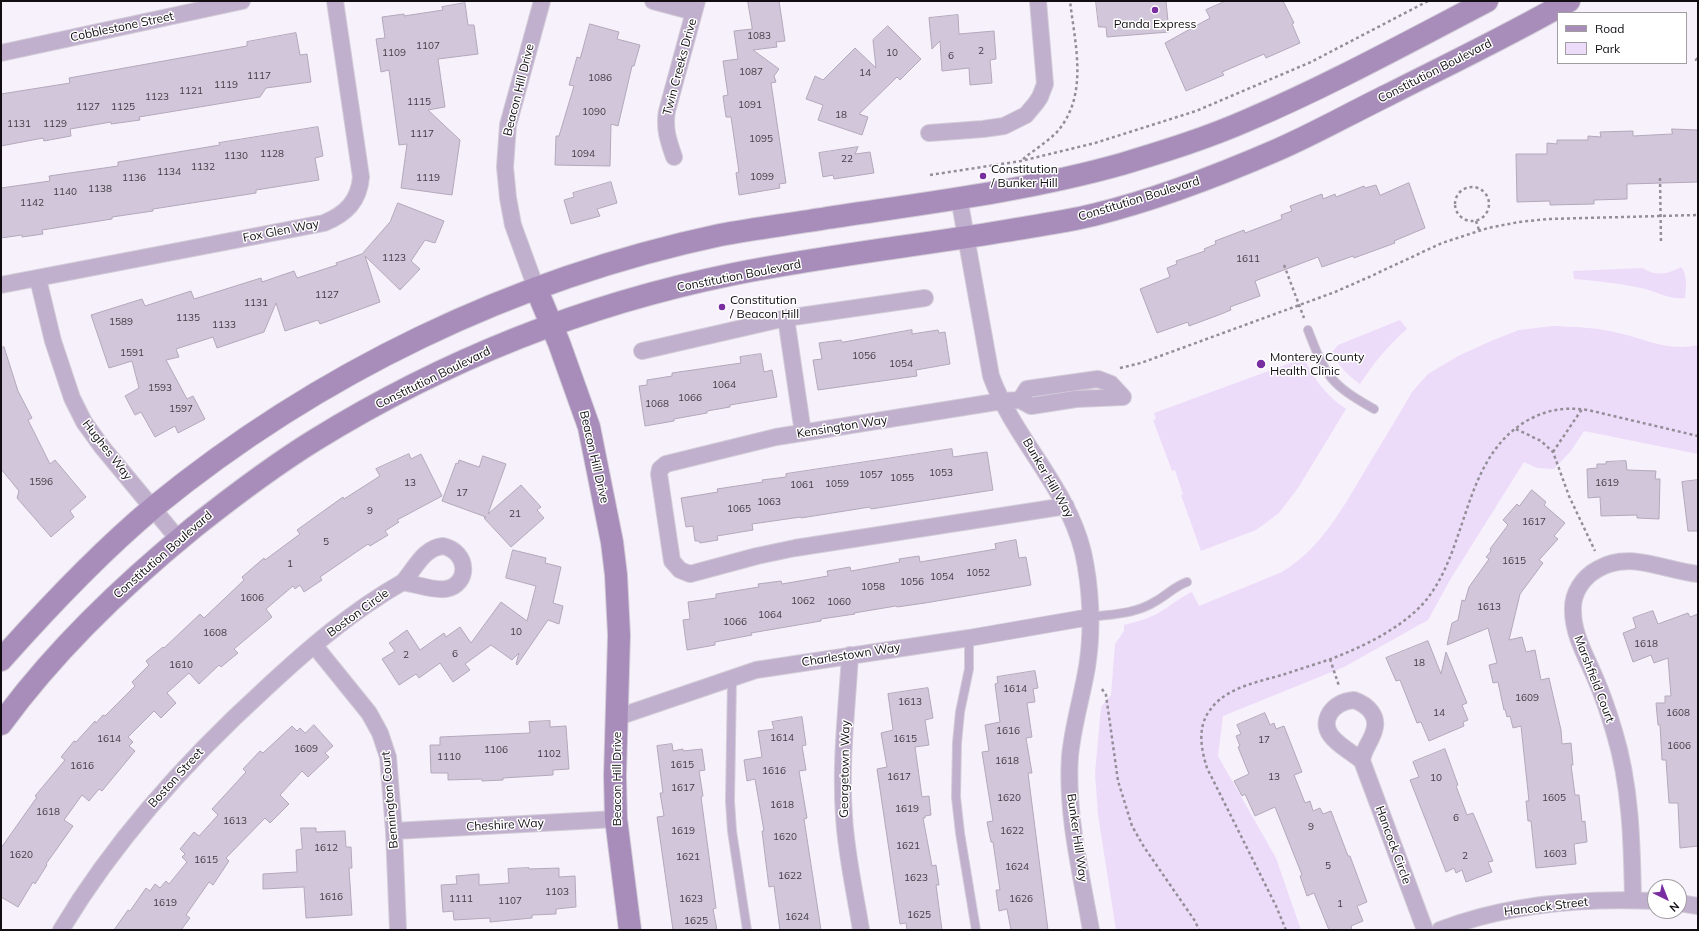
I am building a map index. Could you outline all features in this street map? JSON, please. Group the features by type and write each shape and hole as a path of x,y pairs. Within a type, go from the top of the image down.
{"main road":[{"path":"1,660 83,571 153,508 206,467 317,393 398,348 451,322 536,288 591,269 655,251 722,235 1057,181 1186,144 1248,120 1310,92 1487,1"},
{"name":"Constitution Boulevard","path":"1,724 45,670 82,629 135,577 225,503 313,441 385,400 447,369 503,344 551,325 633,298 733,274 966,238 1093,215 1161,194 1209,177 1279,149 1523,27 1569,1"},
{"name":"Beacon Hill Drive","path":"536,288 574,384 589,427 610,535 616,582 620,635 615,776 616,819 630,930"}],"street":[{"name":"Cobblestone Street","path":"1,53 242,1"},
{"name":"Fox Glen Way","path":"1,285 324,222 345,212 357,195 360,177 335,1"},
{"name":"Beacon Hill Drive","path":"536,288 513,225 508,198 505,167 508,125 542,1"},
{"path":"653,1 696,7"},
{"path":"929,133 1004,126 1026,115 1036,103 1045,84 1038,1"},
{"name":"Twin Creeks Drive","path":"674,157 666,136 665,124 696,7"},
{"name":"Bunker Hill Way","path":"959,198 988,364 995,387 1066,506 1074,524 1083,553 1087,577 1090,617 1087,665 1073,733 1070,780 1072,815 1091,930"},
{"name":"Hughes Way","path":"38,279 53,341 78,411 91,434 179,540"},
{"path":"642,351 786,318 926,298"},
{"path":"786,318 803,433"},
{"name":"Kensington Way","path":"1020,400 1028,389 1098,379 1111,384 1122,397 1076,399 1031,406 1020,400 1002,400 748,443 666,464 660,469 659,474 672,561 680,570 690,574 757,556 795,548 1066,506"},
{"name":"Marshfield Court","path":"1633,900 1632,852 1628,801 1623,769 1608,711 1573,620 1573,609 1578,589 1590,574 1602,566 1616,561 1627,560 1698,574"},
{"name":"Boston Circle","path":"314,645 355,612 403,582"},
{"name":"Charlestown Way","path":"618,717 756,670 970,638 1090,617"},
{"name":"Bennington Court","path":"314,645 372,718 380,733 388,757 394,831 398,930"},
{"name":"Boston Street","path":"61,930 76,905 112,855 157,798 231,721 314,645"},
{"name":"Georgetown Way","path":"850,655 843,776 844,815 847,850 861,930"},
{"path":"1354,700 1361,702 1372,712 1374,718 1374,731 1364,752 1362,761 1338,744 1329,734 1327,720 1334,708 1345,701 1354,700"},
{"name":"Hancock Circle","path":"1362,761 1425,930"},
{"name":"Cheshire Way","path":"394,831 616,819"},
{"name":"Hancock Street","path":"1440,930 1460,922 1501,912 1587,902 1647,901"},
{"path":"1687,904 1698,906"}],"lane":[{"path":"1308,330 1322,366 1331,379 1344,391 1374,409"},
{"path":"1090,617 1126,613 1141,609 1156,601 1177,586 1187,582"},
{"path":"970,638 969,669 960,712 957,743 956,797 960,833 976,930"},
{"path":"732,678 730,801 732,831 747,930"}],"path":[{"path":"1021,161 1056,133 1066,119 1074,101 1078,71 1070,1"},
{"path":"930,175 1021,161 1095,143 1196,111 1311,62 1428,1"},
{"path":"1698,58 1696,60 1698,62"},
{"path":"1660,178 1661,243"},
{"path":"1467,187 1478,187 1489,199 1488,210 1481,219 1476,221 1464,220 1456,211 1455,199 1461,190 1467,187"},
{"path":"1115,369 1141,363 1299,305 1369,277 1442,243 1479,230 1534,220 1698,214"},
{"path":"1476,221 1479,230"},
{"path":"1284,265 1308,330"},
{"path":"1286,930 1276,906 1207,768 1201,740 1202,727 1204,718 1215,704 1230,693 1253,683 1330,659 1350,651 1400,624 1421,606 1431,594 1446,564 1482,470 1491,454 1500,443 1522,423 1549,411 1566,408 1582,409 1698,436"},
{"path":"1553,452 1582,409"},
{"path":"1516,429 1541,441 1553,452 1569,496 1602,566"},
{"path":"1330,659 1345,701"},
{"path":"1102,689 1106,695 1118,781 1132,826 1144,847 1195,921 1199,930"}],"green space":[{"path":"1681,267 1686,278 1685,298 1673,298 1647,289 1624,285 1574,279 1573,271 1642,268 1647,271 1662,274 1671,272"},
{"path":"1400,320 1407,329 1382,355 1360,384 1344,370 1332,352 1338,345"},
{"path":"1552,326 1606,330 1665,346 1686,347 1698,345 1698,454 1584,431 1571,451 1554,469 1537,468 1524,462 1450,580 1428,620 1344,667 1223,716 1218,756 1276,858 1301,930 1116,930 1098,815 1095,773 1101,707 1111,695 1115,644 1124,631 1124,625 1156,614 1183,596 1192,592 1199,606 1282,572 1295,563 1319,541 1338,515 1412,392 1428,374 1458,356 1519,330"},
{"path":"1304,358 1321,386 1332,398 1346,409 1298,488 1279,513 1256,530 1201,551 1181,495 1183,494 1175,470 1172,471 1153,420 1156,419 1154,413"}],"building":[{"path":"748,1 779,1 785,41 776,42 777,47 753,50 779,69 774,76 776,82 771,83 786,183 779,184 780,188 739,195 736,173 739,172 731,117 726,117 723,96 728,95 723,61 738,59 734,31 752,29"},
{"path":"1096,1 1166,1 1169,32 1107,37 1106,27 1099,27"},
{"path":"1226,1 1283,1 1294,23 1292,24 1300,43 1266,58 1264,54 1222,72 1224,75 1186,91 1165,43 1210,18 1206,10"},
{"path":"465,3 468,25 474,25 478,54 438,59 445,107 428,110 460,140 452,195 401,188 407,144 399,145 389,70 381,72 376,39 385,38 382,17 404,14 404,16 443,10 442,7"},
{"path":"958,15 959,34 994,31 996,59 990,60 992,83 970,85 969,68 942,71 940,41 932,49 929,18"},
{"path":"590,24 619,32 617,39 640,45 634,66 632,66 618,126 611,124 610,166 555,165 556,136 559,136 574,86 569,85 577,57 580,58"},
{"path":"888,26 921,59 900,80 897,77 859,114 868,117 862,135 818,120 823,105 806,99 815,76 823,80 855,48 876,68 873,40"},
{"path":"296,33 300,55 307,54 311,82 266,88 260,97 139,117 140,120 111,124 111,122 70,129 71,136 44,141 43,138 1,146 1,94 70,83 69,78 247,46 247,42"},
{"path":"318,127 323,156 315,158 319,180 256,190 256,193 153,209 153,211 112,217 112,219 42,230 43,234 1,238 1,188 50,181 49,176 118,166 118,162 220,145 219,143"},
{"path":"1672,129 1698,130 1698,182 1627,184 1627,199 1594,200 1594,204 1550,205 1550,201 1517,202 1516,154 1547,154 1547,143 1557,144 1557,140 1588,140 1588,136 1601,137 1600,132 1633,131 1633,136 1672,134"},
{"path":"858,147 855,154 870,152 874,173 834,179 833,175 823,177 819,153"},
{"path":"611,182 617,203 597,209 600,216 571,224 564,200 574,197 573,193"},
{"path":"1409,183 1425,228 1394,241 1395,243 1354,258 1353,256 1322,267 1318,257 1255,281 1260,296 1230,307 1231,310 1189,326 1188,322 1157,333 1140,289 1170,277 1167,268 1177,264 1176,261 1205,251 1204,249 1216,244 1215,241 1244,230 1245,233 1282,219 1281,215 1292,211 1290,206 1322,194 1323,199 1335,194 1336,197 1364,186 1365,188 1376,185 1380,195"},
{"path":"398,203 444,221 435,243 425,240 411,261 420,269 400,290 365,256 380,302 320,324 318,320 285,331 276,303 264,332 217,348 213,337 176,349 179,357 166,360 187,399 193,396 205,419 178,433 175,426 155,437 141,412 135,415 125,396 139,388 132,361 109,368 91,315 142,299 145,306 191,291 194,299 261,278 262,282 294,271 297,278 337,265 336,263 362,254 390,222"},
{"path":"912,330 912,334 938,330 939,333 945,332 950,364 916,370 917,376 818,390 813,360 822,359 819,343 841,340 842,342"},
{"path":"4,347 18,391 32,418 28,420 50,464 55,460 86,497 70,511 74,517 51,537 17,498 19,491 1,469 1,348"},
{"path":"761,354 764,372 772,370 777,397 730,405 730,407 707,411 707,413 645,426 639,386 647,385 647,380 672,376 672,373 741,363 740,357"},
{"path":"952,449 953,457 987,452 993,490 871,509 870,507 752,524 753,530 717,536 718,540 700,543 699,541 695,541 693,526 686,527 681,498 718,492 717,489 763,482 762,480 786,477 786,474"},
{"path":"409,454 411,459 421,454 442,496 397,520 399,522 385,531 388,535 370,546 368,544 320,577 322,580 304,592 300,585 295,589 293,586 266,609 272,617 234,649 238,653 221,667 219,665 199,684 189,673 167,693 176,703 161,718 154,711 128,737 133,742 129,746 135,751 102,791 99,789 89,801 82,795 64,820 73,826 46,864 47,865 35,884 33,882 18,907 1,897 1,848 37,797 35,796 65,760 61,757 74,741 76,742 95,721 96,723 103,715 105,716 135,686 132,682 149,665 146,661 163,647 164,648 200,614 204,618 244,580 242,577 264,558 265,560 300,534 297,530 343,497 344,499 380,476 376,469"},
{"path":"483,456 506,464 488,514 521,485 541,507 537,510 544,518 511,547 484,518 486,517 442,501 456,463 458,464 459,460 479,467"},
{"path":"1626,461 1627,470 1656,471 1655,479 1660,479 1659,519 1637,518 1637,515 1601,516 1600,497 1588,498 1587,469 1597,468 1597,464 1606,464 1606,462"},
{"path":"1698,480 1698,531 1688,531 1682,482"},
{"path":"1532,490 1546,502 1544,505 1565,523 1554,536 1558,539 1539,560 1543,563 1520,594 1509,640 1522,637 1526,652 1535,650 1541,680 1549,678 1561,730 1562,744 1571,743 1573,765 1571,765 1575,795 1579,795 1582,822 1585,821 1587,842 1574,844 1576,864 1536,868 1531,821 1528,821 1526,801 1529,801 1521,726 1513,728 1510,716 1507,717 1505,709 1504,710 1498,682 1493,683 1489,665 1497,663 1488,628 1447,645 1452,623 1458,620 1462,600 1465,601 1469,587 1489,559 1486,557 1491,551 1490,549 1508,525 1503,520 1517,504 1519,506"},
{"path":"1016,540 1019,558 1026,557 1031,585 821,619 821,621 751,633 752,635 715,642 715,645 687,650 683,620 690,619 688,602 716,598 716,594 759,587 758,584 781,581 782,584 828,576 827,571 850,567 851,571 900,562 899,559 919,556 920,562 996,549 995,544"},
{"path":"513,550 546,558 545,563 561,567 553,603 563,606 559,624 548,620 517,665 519,653 512,660 491,645 465,664 470,670 453,682 440,663 419,678 416,674 399,685 382,659 395,651 389,643 407,630 420,650 444,633 446,637 460,627 471,643 501,602 527,621 536,586 506,578"},
{"path":"1653,611 1658,624 1688,613 1690,617 1698,614 1698,846 1680,848 1678,803 1669,803 1666,760 1662,760 1660,725 1658,725 1656,703 1665,703 1665,696 1671,696 1668,658 1654,663 1651,655 1633,662 1623,633 1636,628 1633,618"},
{"path":"1428,641 1441,674 1446,652 1467,703 1462,705 1468,720 1463,722 1464,726 1429,741 1421,722 1417,723 1400,680 1396,681 1386,658"},
{"path":"1035,671 1038,688 1033,689 1035,702 1027,703 1032,737 1026,738 1032,773 1028,773 1048,930 1011,930 1007,909 999,911 996,890 1000,890 993,842 991,842 987,822 993,821 982,752 989,751 985,725 1000,722 995,684 998,683 997,677"},
{"path":"928,688 933,718 925,720 929,745 915,747 922,797 929,796 931,815 923,818 932,866 936,865 939,885 936,885 942,930 907,930 906,923 900,924 877,769 887,767 881,733 893,730 888,694"},
{"path":"1265,713 1270,725 1274,723 1276,729 1284,726 1302,772 1294,775 1305,803 1310,801 1313,811 1320,808 1323,814 1331,811 1348,856 1350,856 1367,902 1357,906 1363,921 1351,926 1352,930 1329,930 1314,893 1307,896 1300,876 1302,875 1275,807 1255,816 1245,794 1242,796 1234,781 1249,774 1238,747 1240,746 1236,736 1241,734 1237,725"},
{"path":"802,717 806,745 802,746 806,770 799,771 807,818 804,819 821,930 780,930 774,886 769,887 762,831 764,831 755,779 747,781 744,760 762,757 758,731 774,729 772,722"},
{"path":"550,721 550,727 566,726 569,769 553,770 553,775 503,778 503,780 482,781 482,779 448,780 448,773 431,773 430,745 440,745 440,737 530,733 529,722"},
{"path":"314,725 333,746 325,753 329,757 308,777 302,771 280,795 289,804 270,823 265,818 226,858 229,861 213,885 209,882 186,915 190,918 181,930 114,930 128,910 130,911 146,888 150,891 155,884 160,888 166,881 169,884 187,862 182,857 185,854 180,849 194,832 199,836 218,815 212,809 246,772 243,769 260,751 263,753 292,726 297,731 300,728 305,733"},
{"path":"672,744 673,751 683,749 683,751 702,749 705,770 699,771 703,796 701,797 716,908 713,909 717,930 673,930 657,817 664,816 660,793 663,793 657,746"},
{"path":"1445,749 1458,785 1456,786 1467,815 1473,813 1493,861 1488,862 1492,872 1466,882 1462,870 1456,873 1454,868 1446,872 1410,780 1419,777 1413,762"},
{"path":"301,828 316,828 316,832 345,831 346,847 351,847 352,868 349,868 352,915 306,918 304,887 263,889 263,874 297,872 296,850 302,849"},
{"path":"559,868 559,877 575,876 576,907 556,909 556,914 532,915 532,918 490,922 490,918 454,920 453,911 443,912 441,885 457,884 456,876 479,874 479,885 509,883 508,869"}],"place":[{"name":"Panda Express","path":"1155,10"},
{"name":"Constitution / Bunker Hill","path":"983,176"},
{"name":"Constitution / Beacon Hill","path":"722,307"},
{"name":"Monterey County Health Clinic","path":"1261,364"}]}
